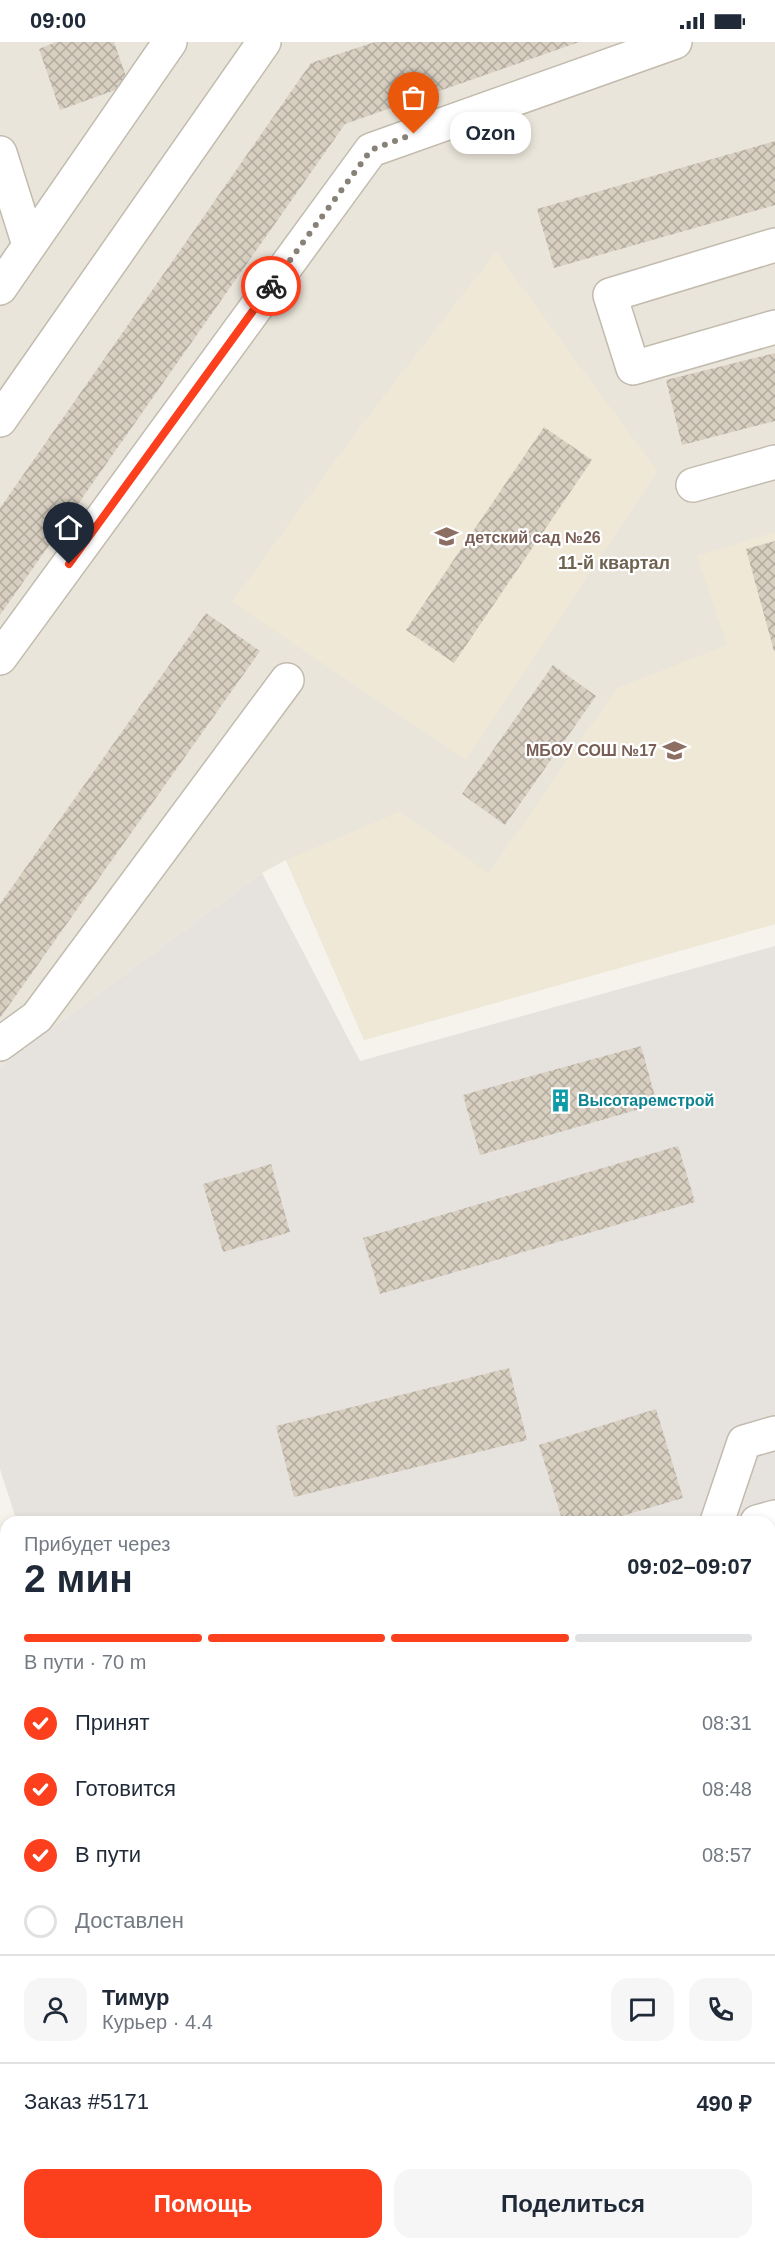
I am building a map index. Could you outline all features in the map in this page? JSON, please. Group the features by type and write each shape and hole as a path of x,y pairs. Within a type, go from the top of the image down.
{"street":[{"path":"0,288 170,42"},
{"path":"0,420 264,42"},
{"path":"0,658 371,150 675,42"},
{"path":"0,153 29,245"},
{"path":"775,245 610,295 633,368 775,327"},
{"path":"693,485 775,462"},
{"path":"0,1044 37,1017 287,680"},
{"path":"719,1516 744,1442 775,1433"}],"shaded area":[{"name":"11-й квартал","path":"0,42 775,42 775,924 364,1040 286,860 262,873 0,1067"},
{"name":"детский сад №26","path":"496,252 657,471 466,760 232,602 360,427"},
{"name":"МБОУ СОШ №17","path":"775,532 775,924 364,1040 287,860 399,812 489,873 617,688 727,645 697,556"},
{"path":"262,873 360,1061 775,946 775,1516 15,1516 0,1469 0,1067"}],"building":[{"path":"56,42 114,42 129,85 60,110 39,49"},
{"path":"375,42 579,42 345,124 0,615 0,508 311,63"},
{"path":"775,141 775,205 554,268 537,209"},
{"path":"775,353 775,421 682,445 666,380"},
{"path":"544,427 592,460 454,663 406,630"},
{"path":"775,541 775,651 774,651 746,549"},
{"path":"206,613 260,651 0,1018 0,904"},
{"path":"553,665 596,696 505,825 462,794"},
{"name":"Высотаремстрой","path":"641,1046 657,1104 480,1155 463,1095"},
{"path":"678,1146 695,1202 380,1294 363,1238"},
{"path":"271,1164 290,1232 223,1252 203,1184"},
{"path":"509,1368 527,1440 294,1497 276,1426"},
{"path":"656,1409 683,1498 622,1516 561,1516 539,1445"}],"way so far":[{"path":"271,286 371,150 414,134"}],"place":[{"name":"Ozon","path":"414,134"},
{"name":"детский сад №26","path":"447,537"},
{"name":"МБОУ СОШ №17","path":"675,750"},
{"name":"Высотаремстрой","path":"560,1100"}],"district":[{"name":"11-й квартал","path":"614,563"}],"route":[{"path":"69,564 271,286"}]}
